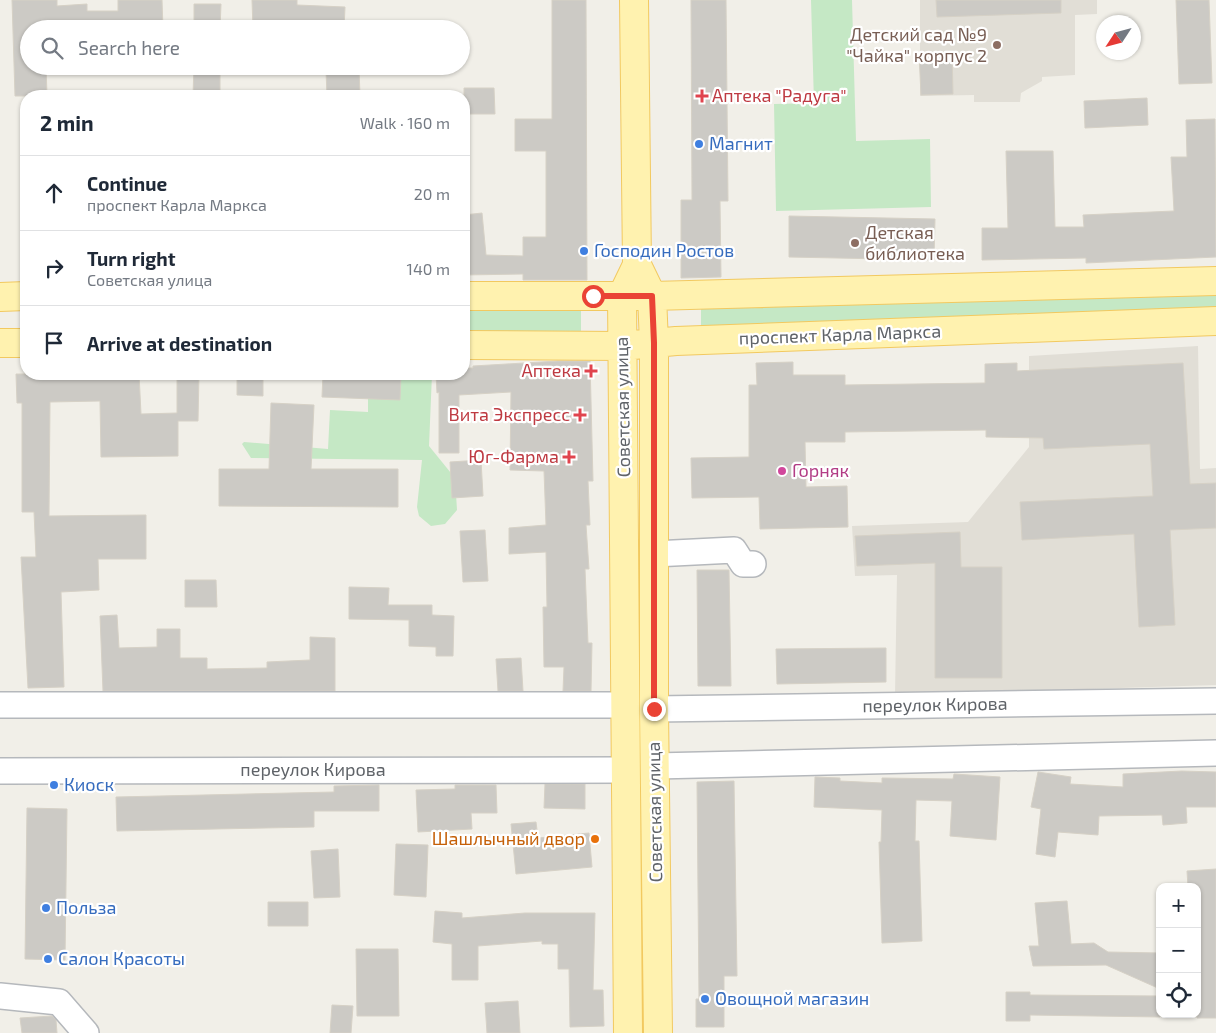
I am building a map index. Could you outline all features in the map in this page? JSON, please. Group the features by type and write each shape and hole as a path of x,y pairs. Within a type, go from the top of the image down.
{"main road":[{"name":"Советская улица","path":"634,0 637,265 652,296 654,343 654,709 658,1033"},
{"name":"Советская улица","path":"628,1033 622,296 637,265"},
{"path":"470,296 652,296 1216,281"},
{"path":"0,297 20,296"},
{"name":"проспект Карла Маркса","path":"470,345 622,346 654,343 1216,321"},
{"path":"0,343 20,343"}],"street":[{"path":"654,554 734,550 743,564 753,564"},
{"name":"переулок Кирова","path":"654,709 1216,701"},
{"path":"0,704 625,705"},
{"path":"655,766 1216,753"},
{"name":"переулок Кирова","path":"0,771 626,770"},
{"path":"0,996 59,1002 86,1033"}],"shaded area":[{"name":"Детский сад №9 \"Чайка\" корпус 2","path":"920,0 1097,0 1097,14 1075,15 1075,75 1042,77 1042,81 1021,93 1020,102 974,102 974,95 920,96"},
{"path":"1198,346 1200,469 1216,468 1216,685 895,695 897,575 855,576 852,526 968,522 1029,447 1029,356"}],"green space":[{"path":"811,0 852,0 856,141 930,139 931,207 776,211 774,104 814,103"},
{"path":"1216,291 1216,312 701,327 701,305"},
{"path":"470,307 581,307 581,334 470,333"},
{"path":"368,380 432,380 429,446 455,478 457,510 445,524 431,526 419,516 417,507 422,460 251,458 242,444 244,442 328,449 330,410 368,412"}],"building":[{"path":"12,0 57,0 57,6 87,4 87,11 118,11 118,0 162,0 163,20 20,20 20,75 46,75 47,90 20,90 20,96 15,96"},
{"path":"252,0 297,0 297,5 345,7 344,20 253,20"},
{"path":"552,0 586,0 587,280 523,280 523,274 470,275 470,214 482,213 486,255 523,256 523,237 546,237 546,151 515,151 515,119 552,119"},
{"path":"691,0 726,0 728,201 720,201 721,277 681,278 681,200 692,200"},
{"path":"936,0 1061,0 1061,13 937,17"},
{"path":"1176,0 1209,0 1212,83 1179,84"},
{"path":"194,4 221,4 220,20 194,20"},
{"path":"952,52 953,94 921,95 919,53"},
{"path":"194,75 220,75 220,90 193,90"},
{"path":"326,75 359,75 360,90 327,90"},
{"path":"464,88 494,88 495,114 470,114 470,90 464,90"},
{"path":"1147,98 1148,125 1085,128 1084,101"},
{"path":"1215,119 1216,257 1086,263 1086,258 982,260 982,228 1008,228 1006,151 1053,151 1055,227 1084,227 1083,215 1174,211 1171,157 1187,157 1186,120"},
{"path":"789,216 935,219 934,260 789,257"},
{"path":"590,361 593,481 588,481 590,525 586,525 589,569 585,569 588,643 592,643 591,691 563,691 564,667 544,667 543,607 547,607 546,552 509,554 509,528 546,525 544,471 510,470 511,392 459,395 459,453 439,453 439,392 437,393 436,380 470,380 470,368 473,368 473,366"},
{"path":"793,362 793,375 845,375 845,385 985,383 985,364 1017,363 1017,371 1183,363 1190,484 1216,483 1216,528 1170,530 1175,625 1139,627 1134,534 1022,540 1020,502 1153,496 1150,444 1044,449 1043,438 986,437 986,430 845,432 845,442 805,442 806,487 847,486 848,527 760,529 759,497 692,498 691,458 749,457 749,385 757,385 756,363"},
{"path":"16,374 20,374 20,380 139,380 141,414 177,413 177,380 199,380 198,421 178,421 178,456 101,457 100,401 50,402 49,516 146,515 146,559 98,559 99,590 61,592 64,687 28,688 21,557 36,557 34,512 22,512 22,403 17,403"},
{"path":"237,380 263,380 263,396 237,395"},
{"path":"323,380 401,380 400,400 322,397"},
{"path":"271,403 314,405 311,469 398,469 398,507 219,506 219,469 269,469"},
{"path":"481,460 483,496 452,498 450,462"},
{"path":"485,530 488,581 463,582 460,531"},
{"path":"960,532 961,567 1002,567 1002,678 935,678 935,563 857,566 855,536"},
{"path":"697,570 729,570 731,686 698,686"},
{"path":"185,580 216,580 217,607 185,607"},
{"path":"349,587 389,588 388,605 432,605 432,615 454,616 453,656 436,656 436,647 409,646 409,620 349,619"},
{"path":"117,615 119,648 157,647 157,629 180,629 180,658 207,658 207,669 267,668 267,662 310,660 310,637 335,638 335,691 103,691 100,616"},
{"path":"886,648 886,682 777,684 776,649"},
{"path":"521,658 523,691 498,691 496,659"},
{"path":"1182,771 1216,772 1216,807 1186,807 1187,823 1163,825 1162,815 1099,816 1098,835 1058,832 1055,857 1036,854 1041,809 1031,807 1038,772 1071,777 1070,784 1123,787 1123,774"},
{"path":"954,774 1000,777 996,840 950,836 952,801 916,800 915,841 919,841 922,941 882,943 879,842 881,842 882,810 814,807 815,777 840,778 840,781 882,783 882,778 953,779"},
{"path":"734,781 737,976 724,976 724,1027 696,1027 696,999 699,999 697,782"},
{"path":"545,784 585,784 585,809 544,808"},
{"path":"379,785 379,811 314,811 314,827 117,831 116,797 334,792 334,786"},
{"path":"455,785 496,785 497,813 471,813 472,829 418,832 416,790 455,789"},
{"path":"27,808 67,809 65,960 25,959"},
{"path":"536,822 538,838 589,833 592,867 516,874 511,824"},
{"path":"396,844 428,845 426,897 394,895"},
{"path":"338,849 340,897 314,898 311,851"},
{"path":"1216,869 1216,1018 1201,1018 1201,883 1188,883 1187,871"},
{"path":"1067,901 1071,944 1094,943 1108,952 1156,953 1156,987 1106,965 1033,966 1029,946 1039,946 1035,903"},
{"path":"268,902 308,902 308,926 268,926"},
{"path":"435,911 462,913 462,918 525,913 595,913 593,990 603,990 604,1026 570,1027 569,969 558,969 558,944 542,944 542,941 478,946 478,980 452,980 452,944 433,942"},
{"path":"356,949 398,949 399,1016 357,1016"},
{"path":"1006,992 1030,992 1030,995 1156,996 1156,1017 1030,1015 1030,1021 1006,1021"},
{"path":"518,1001 520,1033 487,1033 485,1003"},
{"path":"332,1005 353,1006 351,1033 330,1033"},
{"path":"52,1016 56,1020 57,1033 22,1033 20,1018"}],"place":[{"name":"Детский сад №9 \"Чайка\" корпус 2","path":"997,45"},
{"name":"Аптека \"Радуга\"","path":"702,96"},
{"name":"Магнит","path":"699,144"},
{"name":"Детская библиотека","path":"855,243"},
{"name":"Господин Ростов","path":"584,251"},
{"name":"Аптека","path":"591,371"},
{"name":"Вита Экспресс","path":"580,415"},
{"name":"Юг-Фарма","path":"569,457"},
{"name":"Горняк","path":"782,471"},
{"name":"Киоск","path":"54,785"},
{"name":"Шашлычный двор","path":"595,839"},
{"name":"Польза","path":"46,908"},
{"name":"Салон Красоты","path":"48,959"},
{"name":"Овощной магазин","path":"705,999"}],"route":[{"path":"593,296 652,296 654,343 654,709"}]}
